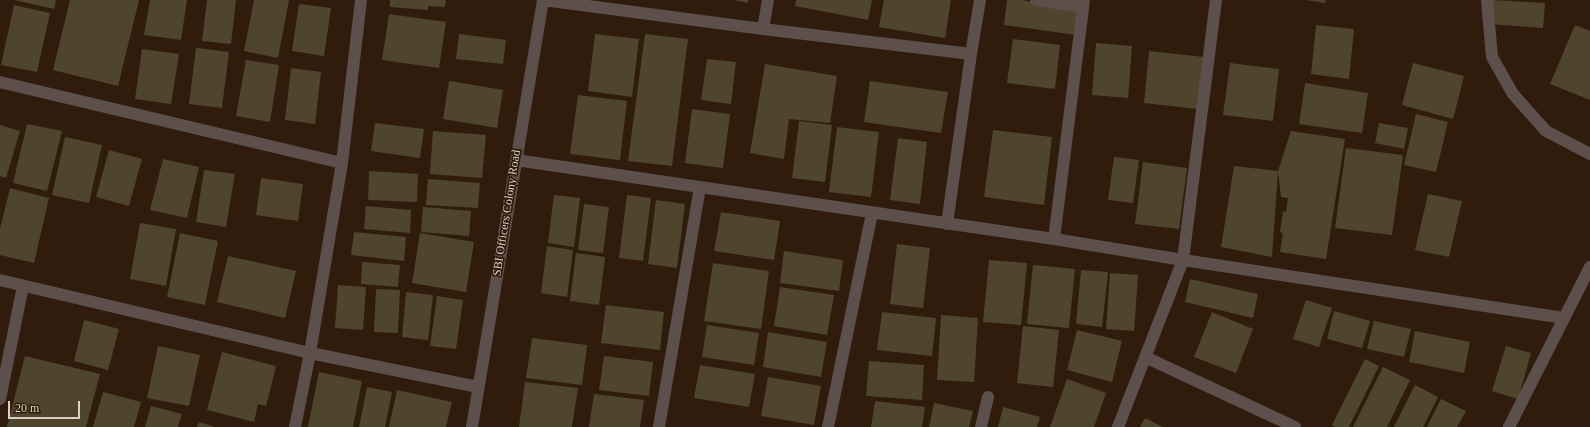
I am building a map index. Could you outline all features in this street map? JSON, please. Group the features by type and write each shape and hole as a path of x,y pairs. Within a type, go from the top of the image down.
{"street":[{"path":"295,427 310,353 342,163 361,0"},
{"path":"543,0 763,29 971,54"},
{"name":"SBI Officers Colony Road","path":"472,427 543,0"},
{"path":"763,29 768,0"},
{"path":"947,224 980,0"},
{"path":"1036,0 1084,4 1054,239"},
{"path":"1118,427 1183,260 1216,0"},
{"path":"1487,0 1492,57 1513,94 1546,131 1590,154"},
{"path":"0,82 342,163"},
{"path":"516,160 1054,239 1564,318"},
{"path":"659,427 700,187"},
{"path":"828,427 872,213"},
{"path":"1510,427 1590,267"},
{"path":"0,280 310,353 478,387"},
{"path":"0,399 23,286"},
{"path":"1145,357 1295,427"},
{"path":"981,427 988,397"}],"building":[{"path":"14,0 56,0 54,9"},
{"path":"70,0 139,0 118,86 53,70"},
{"path":"150,0 187,0 181,40 144,35"},
{"path":"207,0 236,0 231,44 202,41"},
{"path":"254,0 289,0 278,58 244,51"},
{"path":"390,0 446,0 445,7 428,6 428,10 390,7"},
{"path":"733,0 748,0 748,3"},
{"path":"796,0 872,0 868,20 795,6"},
{"path":"884,0 951,0 945,38 879,27"},
{"path":"1007,0 1021,0 1081,9 1077,35 1004,25"},
{"path":"1306,0 1326,0 1325,3"},
{"path":"1492,0 1545,3 1543,28 1490,24"},
{"path":"299,4 331,8 324,56 292,51"},
{"path":"14,5 50,13 37,72 1,65"},
{"path":"389,14 446,22 439,68 382,60"},
{"path":"1316,25 1354,29 1349,79 1311,74"},
{"path":"1575,25 1590,31 1590,100 1550,84"},
{"path":"459,34 506,40 503,64 456,59"},
{"path":"595,34 639,39 632,97 588,91"},
{"path":"645,34 688,39 672,166 628,161"},
{"path":"1013,39 1060,45 1055,89 1007,83"},
{"path":"1096,43 1132,46 1128,98 1092,95"},
{"path":"196,48 229,52 222,108 189,104"},
{"path":"142,49 179,54 171,104 135,99"},
{"path":"1149,51 1204,57 1198,109 1144,103"},
{"path":"707,59 736,62 731,104 701,100"},
{"path":"246,60 279,65 270,122 236,116"},
{"path":"1230,63 1279,69 1273,121 1223,115"},
{"path":"1413,63 1464,76 1453,119 1402,105"},
{"path":"765,64 837,76 830,123 789,119 784,159 750,153"},
{"path":"291,68 321,72 315,124 285,120"},
{"path":"449,81 503,90 497,128 443,119"},
{"path":"870,81 948,92 941,133 864,122"},
{"path":"1305,83 1368,93 1362,133 1299,124"},
{"path":"578,95 627,101 620,160 570,154"},
{"path":"692,109 730,114 723,168 685,163"},
{"path":"1416,114 1448,122 1436,172 1404,165"},
{"path":"799,121 832,125 825,182 792,178"},
{"path":"375,123 424,129 420,158 371,151"},
{"path":"1379,123 1408,128 1404,149 1375,143"},
{"path":"27,124 62,131 47,191 13,183"},
{"path":"0,125 20,131 6,178 0,176"},
{"path":"837,127 879,132 871,197 829,192"},
{"path":"993,130 1052,137 1044,205 984,197"},
{"path":"433,131 486,135 482,178 430,174"},
{"path":"1291,131 1345,139 1326,259 1280,252 1283,233 1280,232 1283,211 1286,212 1288,198 1281,197 1278,171"},
{"path":"65,137 102,145 89,203 52,195"},
{"path":"898,138 927,142 920,204 890,200"},
{"path":"1346,148 1403,155 1392,235 1335,228"},
{"path":"109,150 142,159 129,206 96,197"},
{"path":"1114,157 1139,160 1133,203 1108,200"},
{"path":"163,159 199,167 187,218 150,210"},
{"path":"1143,162 1187,168 1179,229 1135,224"},
{"path":"1234,166 1278,171 1272,257 1221,247"},
{"path":"204,170 235,174 226,227 196,222"},
{"path":"369,171 418,174 417,202 368,200"},
{"path":"261,178 303,184 298,221 256,215"},
{"path":"428,179 480,183 478,208 426,205"},
{"path":"10,188 49,198 34,263 0,255 0,229"},
{"path":"1428,194 1462,201 1449,257 1415,250"},
{"path":"554,195 580,198 574,247 548,243"},
{"path":"627,195 651,198 643,261 619,258"},
{"path":"656,200 685,204 677,268 648,264"},
{"path":"584,204 609,207 603,253 578,250"},
{"path":"366,206 411,210 410,233 364,229"},
{"path":"423,207 471,211 469,236 421,232"},
{"path":"721,212 780,221 774,260 714,251"},
{"path":"140,223 176,229 166,286 130,279"},
{"path":"354,232 406,237 404,261 351,255"},
{"path":"180,233 218,241 205,305 167,297"},
{"path":"420,233 474,242 466,292 412,283"},
{"path":"897,244 930,248 923,308 890,304"},
{"path":"547,246 573,250 567,297 541,293"},
{"path":"784,251 843,260 839,291 780,283"},
{"path":"576,253 605,257 599,305 570,301"},
{"path":"228,256 296,271 285,318 217,302"},
{"path":"989,260 1027,263 1021,325 983,322"},
{"path":"362,262 400,265 398,287 361,284"},
{"path":"713,263 769,271 761,329 704,321"},
{"path":"1033,265 1075,269 1069,328 1027,324"},
{"path":"1081,270 1108,272 1102,327 1076,324"},
{"path":"1110,273 1138,275 1134,331 1106,329"},
{"path":"1190,279 1258,294 1253,318 1185,302"},
{"path":"338,285 366,287 363,330 335,328"},
{"path":"780,287 834,295 827,335 774,326"},
{"path":"376,289 400,290 398,333 374,332"},
{"path":"406,292 433,295 428,340 402,337"},
{"path":"437,296 463,300 456,349 430,346"},
{"path":"1306,300 1332,308 1319,347 1293,339"},
{"path":"606,305 664,312 660,350 601,343"},
{"path":"1334,311 1370,321 1362,348 1327,339"},
{"path":"882,312 936,318 932,356 877,350"},
{"path":"1212,312 1253,329 1236,373 1194,357"},
{"path":"941,315 978,318 974,382 937,380"},
{"path":"84,320 119,329 108,370 74,361"},
{"path":"1374,321 1411,329 1404,357 1367,349"},
{"path":"707,325 759,333 754,365 702,357"},
{"path":"1023,326 1059,330 1053,387 1017,383"},
{"path":"1077,330 1122,341 1112,382 1067,370"},
{"path":"1415,331 1470,342 1464,373 1409,362"},
{"path":"768,332 827,342 821,377 763,367"},
{"path":"532,338 587,345 582,385 526,378"},
{"path":"158,346 200,355 189,406 147,398"},
{"path":"1506,346 1531,353 1518,399 1492,391"},
{"path":"222,352 276,366 266,406 258,404 254,422 207,410"},
{"path":"25,356 100,374 86,427 7,427"},
{"path":"604,356 653,362 649,396 599,390"},
{"path":"1365,359 1379,366 1349,427 1335,427 1332,425"},
{"path":"869,361 924,365 922,400 866,396"},
{"path":"700,365 755,374 749,407 694,398"},
{"path":"1383,367 1410,380 1387,427 1353,427"},
{"path":"319,372 362,381 353,427 308,427"},
{"path":"768,377 821,386 814,425 761,416"},
{"path":"1067,379 1106,393 1094,427 1050,427"},
{"path":"525,382 578,388 572,427 519,427"},
{"path":"1415,385 1438,397 1423,427 1394,427"},
{"path":"367,387 392,392 385,427 359,427"},
{"path":"397,390 452,402 446,427 389,427"},
{"path":"103,392 141,402 134,427 93,427"},
{"path":"594,394 644,400 640,427 589,427"},
{"path":"1441,399 1466,411 1457,427 1427,427"},
{"path":"875,401 925,407 922,427 871,427"},
{"path":"934,403 973,411 969,427 929,427"},
{"path":"151,406 182,414 178,427 145,427"},
{"path":"1003,407 1040,417 1037,427 998,427"},
{"path":"1145,418 1163,427 1140,427"},
{"path":"199,422 215,427 197,427"}]}
